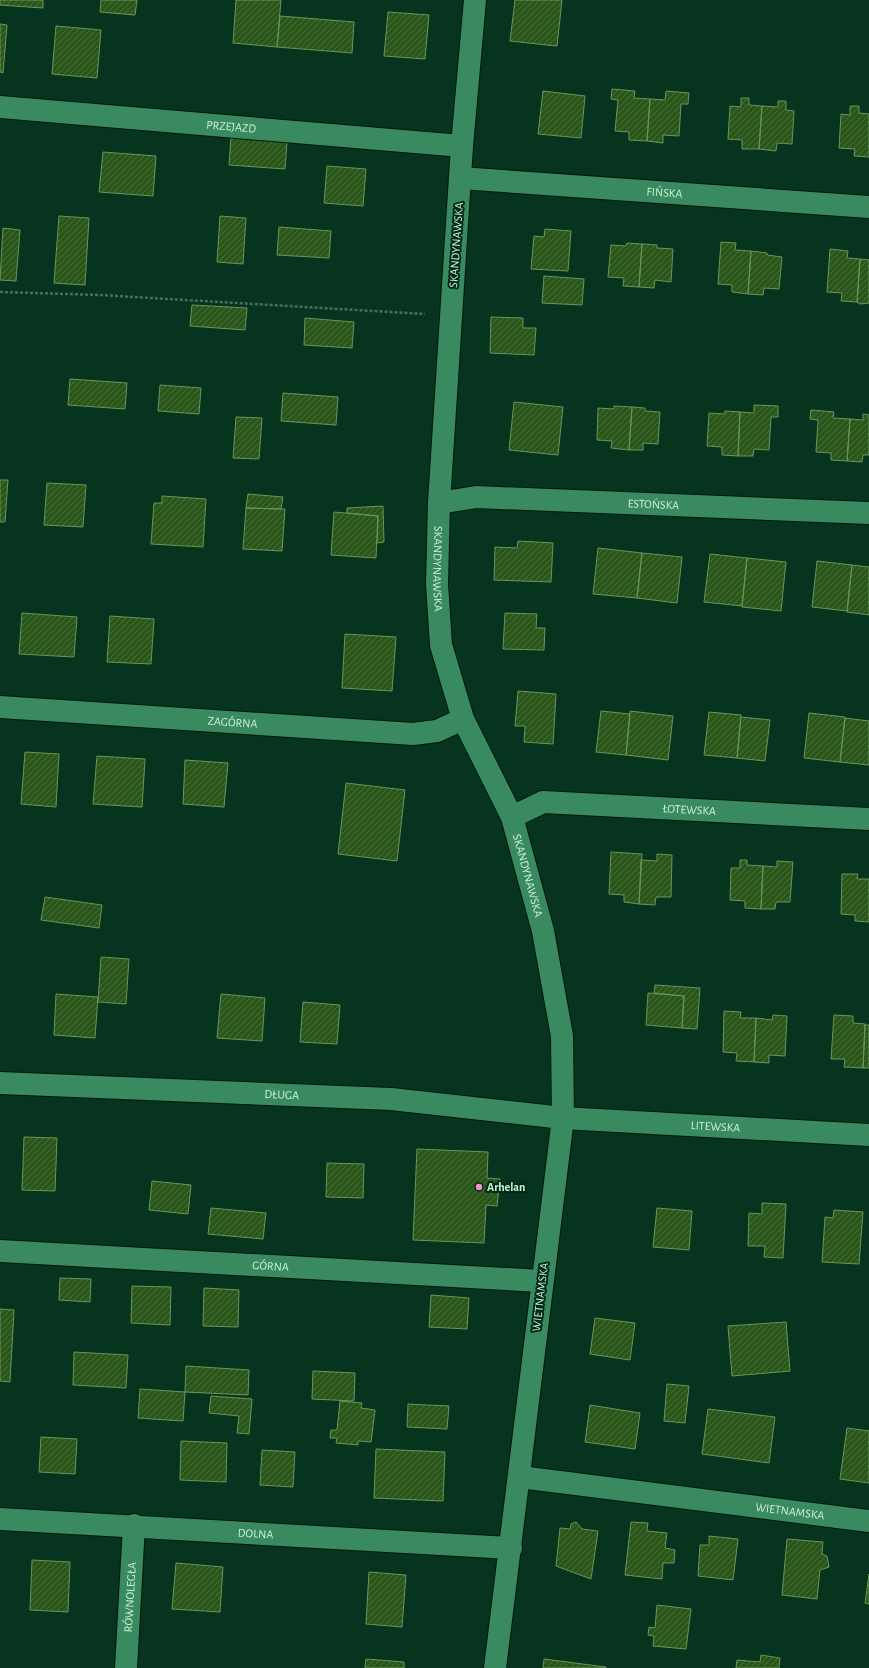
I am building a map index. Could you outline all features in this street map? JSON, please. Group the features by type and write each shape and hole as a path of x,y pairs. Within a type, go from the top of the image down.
{"street":[{"name":"SKANDYNAWSKA","path":"475,0 462,146 439,503 437,584 441,645 463,719 512,817 542,931 562,1036 563,1118"},
{"name":"PRZEJAZD","path":"0,107 462,146"},
{"name":"FIŃSKA","path":"460,178 869,207"},
{"name":"ESTOŃSKA","path":"439,503 476,497 869,513"},
{"name":"ZAGÓRNA","path":"0,707 413,734 437,731 463,719"},
{"name":"ŁOTEWSKA","path":"512,817 543,802 869,819"},
{"name":"DŁUGA","path":"0,1083 391,1099 563,1118"},
{"name":"LITEWSKA","path":"563,1118 869,1135"},
{"name":"WIETNAMSKA","path":"495,1668 520,1477 542,1281 563,1118"},
{"name":"GÓRNA","path":"0,1251 542,1281"},
{"name":"WIETNAMSKA","path":"520,1477 869,1521"},
{"name":"DOLNA","path":"0,1519 134,1525 511,1548"},
{"name":"RÓWNOLEGŁA","path":"126,1668 134,1525"}],"path":[{"path":"0,292 108,296 452,315"}],"building":[{"path":"0,0 43,0 43,8 0,5"},
{"path":"101,0 137,0 135,15 100,12"},
{"path":"236,0 281,0 277,47 233,43"},
{"path":"515,0 562,0 557,46 510,41"},
{"path":"388,12 429,15 425,59 384,56"},
{"path":"280,16 354,22 352,53 277,47"},
{"path":"0,24 7,25 3,73 0,72"},
{"path":"56,26 101,30 97,78 52,74"},
{"path":"612,89 635,91 634,98 650,99 647,141 629,140 629,132 615,131 618,100 611,99"},
{"path":"543,91 585,96 581,138 538,134"},
{"path":"666,91 689,93 688,104 681,104 679,136 663,135 663,143 647,141 650,99 665,100"},
{"path":"741,98 749,98 749,105 762,106 759,149 742,149 742,140 728,139 730,106 741,107"},
{"path":"778,101 786,101 786,110 794,111 792,144 777,143 776,151 759,149 762,106 778,107"},
{"path":"850,106 859,106 859,113 869,114 869,157 854,156 855,149 839,148 841,114 850,115"},
{"path":"231,138 287,142 285,169 229,165"},
{"path":"103,152 156,156 153,196 99,192"},
{"path":"327,166 366,169 363,206 324,203"},
{"path":"59,216 89,218 85,285 54,283"},
{"path":"220,216 246,218 243,264 217,262"},
{"path":"279,227 331,231 329,258 277,255"},
{"path":"3,228 20,230 16,281 0,280"},
{"path":"545,229 571,231 568,271 531,269 534,236 544,237"},
{"path":"721,242 736,243 735,250 751,251 748,294 732,292 732,285 718,284"},
{"path":"627,243 642,244 639,287 623,286 624,278 608,277 611,245 626,246"},
{"path":"642,244 657,245 657,248 673,249 671,282 655,280 654,288 639,287"},
{"path":"830,249 848,251 847,258 860,259 857,302 841,301 842,293 827,292"},
{"path":"751,251 782,257 779,289 764,288 763,295 748,294"},
{"path":"860,259 869,260 869,303 860,304 857,302"},
{"path":"544,276 584,279 582,305 542,303"},
{"path":"192,305 247,308 245,330 190,326"},
{"path":"491,317 523,318 523,328 536,328 534,355 490,353"},
{"path":"305,318 354,322 352,348 304,345"},
{"path":"70,379 127,383 125,409 68,405"},
{"path":"160,385 201,388 199,414 158,411"},
{"path":"283,393 338,397 336,425 281,421"},
{"path":"514,402 563,407 558,455 509,450"},
{"path":"754,405 778,406 778,417 771,417 769,450 754,449 753,456 738,456 740,412 754,413"},
{"path":"614,406 632,407 629,450 611,448 612,441 597,440 598,408 614,409"},
{"path":"632,407 645,408 645,411 660,412 658,444 643,443 643,450 629,450"},
{"path":"811,410 834,412 833,418 850,419 847,461 831,460 831,453 816,452 818,420 810,419"},
{"path":"725,411 740,412 738,456 722,455 722,447 707,446 709,413 724,414"},
{"path":"863,414 869,415 869,455 863,455 862,462 847,461 850,419 863,420"},
{"path":"236,417 262,418 259,459 233,458"},
{"path":"0,480 8,480 5,522 0,522"},
{"path":"47,483 86,485 83,527 44,525"},
{"path":"248,494 283,497 281,509 246,508"},
{"path":"162,496 206,499 203,547 151,544 154,503 162,503"},
{"path":"383,506 384,542 377,543 378,516 347,513 347,508"},
{"path":"246,508 285,509 282,551 243,549"},
{"path":"334,512 378,516 376,558 331,555"},
{"path":"518,541 553,543 551,582 494,580 495,547 517,548"},
{"path":"598,548 642,553 637,598 593,594"},
{"path":"642,553 682,557 677,603 637,598"},
{"path":"710,554 747,558 742,606 704,602"},
{"path":"747,558 786,562 781,611 742,607"},
{"path":"817,561 852,565 847,611 812,607"},
{"path":"852,565 869,567 869,615 847,612"},
{"path":"22,613 77,617 74,657 19,654"},
{"path":"505,613 537,614 536,628 545,628 544,650 503,649"},
{"path":"110,616 154,619 151,664 107,662"},
{"path":"345,634 396,637 392,691 342,688"},
{"path":"518,691 556,694 553,744 524,742 525,726 515,726"},
{"path":"601,711 630,714 626,755 596,752"},
{"path":"630,711 673,716 668,760 626,755"},
{"path":"709,712 741,715 737,758 704,755"},
{"path":"809,713 845,717 840,762 804,758"},
{"path":"741,717 770,720 765,761 737,758"},
{"path":"845,718 869,721 869,765 840,762"},
{"path":"25,752 59,754 56,807 21,804"},
{"path":"97,756 145,759 142,807 93,804"},
{"path":"185,760 228,763 224,807 183,804"},
{"path":"346,783 405,790 397,861 338,854"},
{"path":"611,852 642,854 639,904 624,902 624,895 609,894"},
{"path":"657,854 672,855 671,897 656,897 655,905 639,904 641,860 657,861"},
{"path":"740,860 747,860 747,865 763,866 761,909 745,908 745,901 730,900 731,868 740,868"},
{"path":"777,861 793,862 790,902 776,902 775,909 761,909 763,866 777,867"},
{"path":"842,874 858,874 857,879 869,879 869,922 855,921 855,915 841,914"},
{"path":"45,897 102,905 99,928 41,920"},
{"path":"101,957 129,959 126,1004 98,1002"},
{"path":"655,985 700,988 697,1029 682,1028 684,996 654,993"},
{"path":"648,993 684,996 682,1028 646,1025"},
{"path":"56,994 98,997 95,1038 54,1035"},
{"path":"221,994 265,998 262,1041 217,1038"},
{"path":"303,1002 340,1005 337,1044 300,1042"},
{"path":"724,1011 741,1012 740,1018 756,1018 754,1062 736,1061 737,1053 723,1052"},
{"path":"773,1015 787,1016 785,1056 769,1055 769,1063 754,1062 756,1018 772,1020"},
{"path":"834,1015 853,1016 853,1023 865,1024 863,1068 844,1067 845,1059 831,1059"},
{"path":"865,1025 869,1025 869,1068 863,1068"},
{"path":"24,1137 57,1138 55,1191 22,1190"},
{"path":"417,1149 488,1152 487,1178 500,1179 497,1206 486,1205 484,1243 413,1240"},
{"path":"327,1163 364,1164 363,1198 326,1197"},
{"path":"152,1181 191,1185 188,1214 149,1210"},
{"path":"762,1203 786,1204 783,1258 764,1257 765,1246 748,1246 749,1213 762,1214"},
{"path":"211,1208 266,1213 263,1239 208,1234"},
{"path":"657,1208 692,1211 689,1250 653,1247"},
{"path":"834,1210 863,1212 859,1264 822,1262 825,1217 833,1218"},
{"path":"60,1278 91,1279 90,1302 59,1300"},
{"path":"132,1286 171,1287 170,1325 131,1323"},
{"path":"204,1288 239,1290 238,1327 203,1326"},
{"path":"431,1295 469,1298 467,1329 429,1327"},
{"path":"0,1309 14,1310 10,1382 0,1381"},
{"path":"595,1318 635,1323 630,1360 590,1354"},
{"path":"786,1322 790,1371 732,1376 728,1326"},
{"path":"74,1352 128,1355 126,1388 73,1385"},
{"path":"186,1366 249,1370 248,1395 185,1392"},
{"path":"313,1371 355,1373 354,1401 312,1399"},
{"path":"667,1384 689,1386 685,1423 664,1421"},
{"path":"140,1389 185,1392 183,1421 138,1418"},
{"path":"211,1396 252,1399 249,1434 237,1433 239,1416 209,1413"},
{"path":"340,1401 362,1403 361,1408 375,1410 371,1442 358,1441 358,1445 336,1443 337,1438 330,1438 331,1430 337,1430"},
{"path":"408,1404 449,1406 447,1429 407,1427"},
{"path":"590,1405 640,1413 635,1449 585,1442"},
{"path":"708,1409 775,1417 769,1463 702,1454"},
{"path":"847,1428 869,1431 869,1483 840,1479"},
{"path":"41,1437 77,1439 75,1474 39,1472"},
{"path":"181,1441 227,1443 226,1482 180,1480"},
{"path":"376,1449 445,1452 443,1501 374,1498"},
{"path":"262,1450 295,1452 293,1487 260,1485"},
{"path":"576,1522 582,1529 598,1531 591,1579 556,1566 560,1528 570,1529 571,1524"},
{"path":"631,1522 648,1523 647,1531 667,1533 665,1548 675,1550 674,1563 663,1563 662,1579 625,1575"},
{"path":"709,1536 738,1539 733,1580 698,1576 700,1545 709,1545"},
{"path":"787,1539 823,1542 822,1554 827,1556 829,1567 820,1570 817,1599 782,1595"},
{"path":"32,1560 70,1562 68,1612 30,1610"},
{"path":"176,1563 223,1567 220,1612 172,1609"},
{"path":"369,1572 406,1575 402,1627 366,1624"},
{"path":"869,1574 869,1604 865,1603"},
{"path":"657,1605 691,1609 686,1649 653,1646 654,1636 648,1635 649,1627 655,1628"},
{"path":"761,1655 780,1658 779,1668 736,1668 737,1660 760,1662"},
{"path":"366,1659 404,1662 404,1668 365,1668"},
{"path":"544,1659 606,1667 606,1668 543,1668"}],"place":[{"name":"Arhelan","path":"479,1187"}]}
